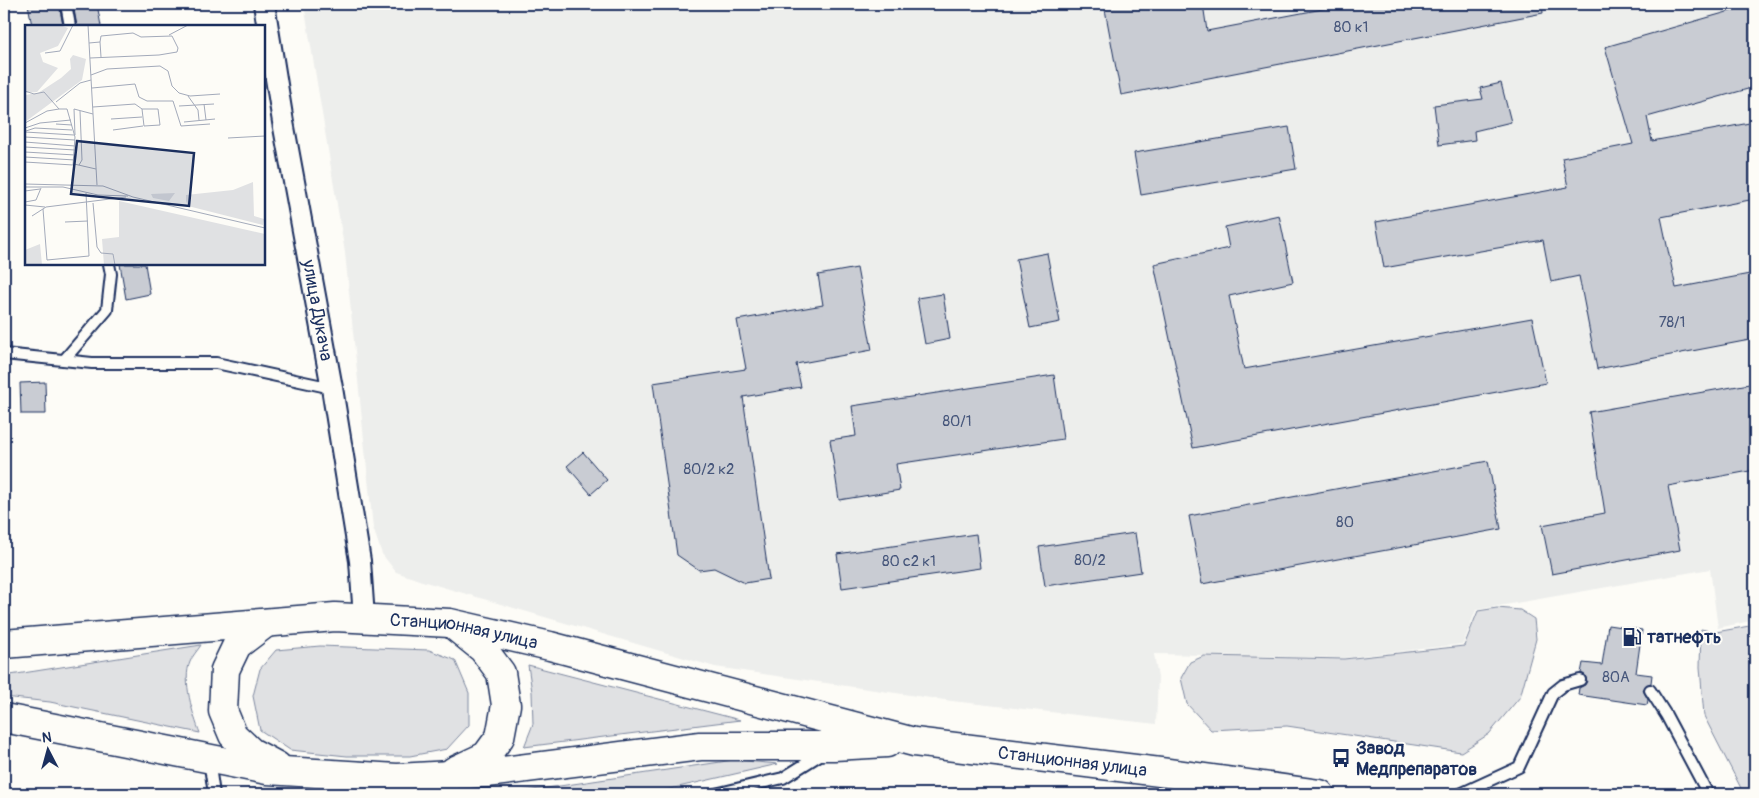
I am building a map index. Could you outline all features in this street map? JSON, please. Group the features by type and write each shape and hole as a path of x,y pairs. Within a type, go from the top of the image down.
{"main road":[{"name":"Станционная улица","path":"4,644 335,617 450,623 550,646 914,742 1320,794"},
{"path":"266,623 236,645 225,670 223,710 233,736 251,752 287,771"},
{"path":"450,623 484,649 501,672 506,705 500,737 486,756 451,784"},
{"name":"Станционная улица","path":"4,718 267,770 397,778 451,784 487,773 700,746 834,746 914,742"}],"street":[{"name":"улица Дукача","path":"264,4 283,122 332,388 360,561 364,618"}],"lane":[{"path":"66,4 70,25"},
{"path":"64,360 107,310 111,274 109,265"},
{"path":"4,354 92,362 216,363 332,388"},
{"path":"1460,794 1519,767 1552,693 1563,685 1580,680"},
{"path":"1650,690 1666,715 1708,794"},
{"path":"715,794 784,778 834,746"},
{"path":"209,759 214,794"}],"shaded area":[{"path":"304,4 1755,4 1755,620 1718,628 1710,569 1476,610 1463,644 1344,658 1154,654 1158,678 1156,724 952,701 715,667 396,572 382,554 373,528 345,253"},
{"path":"1497,608 1520,610 1534,619 1536,639 1520,697 1489,734 1461,752 1287,726 1211,730 1187,704 1181,678 1190,662 1204,656 1344,659 1464,646 1478,611"},
{"path":"1755,625 1755,794 1744,794 1704,716 1700,667 1701,629 1716,632"},
{"path":"201,645 191,660 187,678 192,707 200,733 50,702 4,697 4,676"},
{"path":"320,646 429,650 455,660 469,693 469,725 447,749 410,756 347,756 290,750 260,730 253,696 260,669 276,650"},
{"path":"528,665 740,720 524,747 533,724 532,692"},
{"path":"734,760 778,764 648,794 506,794"},
{"path":"258,789 375,794 252,794"}],"building":[{"path":"28,4 59,4 63,25 32,25"},
{"path":"73,4 97,4 101,25 77,25"},
{"path":"1104,4 1203,4 1207,31 1349,4 1542,4 1543,13 1121,95"},
{"path":"1755,4 1755,87 1647,117 1652,141 1755,122 1755,199 1661,217 1676,288 1755,273 1755,339 1597,369 1579,276 1551,282 1543,240 1384,268 1376,222 1568,187 1562,158 1633,144 1605,47"},
{"path":"1501,83 1511,122 1474,131 1475,140 1439,145 1434,105 1483,99 1480,88"},
{"path":"1289,127 1296,169 1141,195 1134,153"},
{"path":"1279,215 1293,282 1229,296 1244,369 1532,318 1546,383 1193,448 1154,264 1229,248 1225,227"},
{"path":"1047,253 1060,322 1030,328 1016,259"},
{"path":"120,265 145,265 150,294 126,299"},
{"path":"857,268 872,350 796,364 801,387 743,397 769,579 745,583 714,568 699,570 677,555 653,383 746,369 737,320 823,305 818,275"},
{"path":"943,294 950,339 925,344 917,298"},
{"path":"1054,375 1063,439 896,464 900,490 839,500 830,440 856,436 852,406"},
{"path":"45,382 46,414 21,414 20,383"},
{"path":"1755,383 1755,470 1668,486 1680,550 1552,574 1542,525 1605,513 1589,412"},
{"path":"583,452 607,480 591,494 567,466"},
{"path":"1488,461 1501,529 1202,584 1189,516"},
{"path":"1135,533 1141,572 1045,586 1039,547"},
{"path":"976,534 980,568 842,588 837,554"},
{"path":"1608,625 1642,630 1636,673 1652,675 1651,683 1646,685 1643,690 1648,700 1647,705 1578,695 1579,688 1585,685 1587,681 1585,675 1581,673 1583,663 1602,665"}],"place":[{"name":"татнефть","path":"1632,637"},
{"name":"Завод Медпрепаратов","path":"1341,758"}]}
